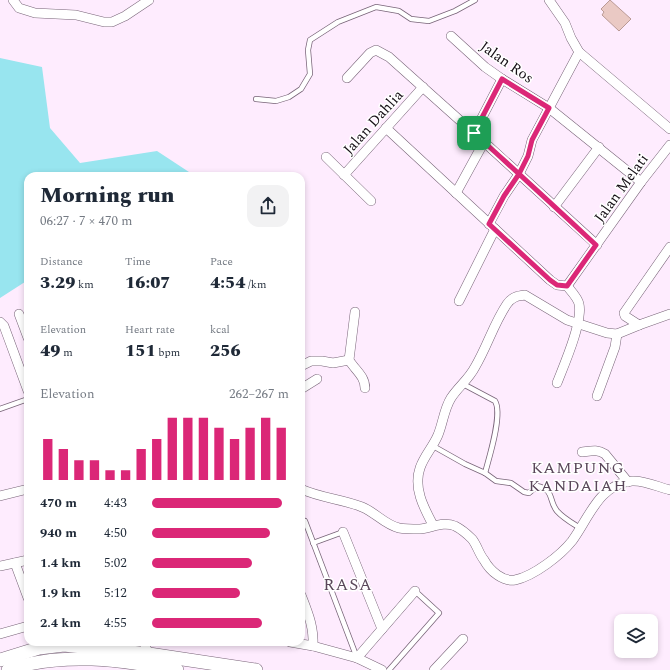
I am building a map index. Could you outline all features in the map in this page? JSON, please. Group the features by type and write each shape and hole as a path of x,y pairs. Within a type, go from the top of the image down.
{"main road":[{"path":"0,660 39,648 56,646"},
{"path":"76,646 148,654 256,670"},
{"path":"100,648 104,646"},
{"path":"8,670 54,660 90,659 148,654 177,670"}],"street":[{"path":"13,0 19,8 35,13 76,15 104,22 112,22 125,16 149,0"},
{"path":"549,0 565,23 579,52 670,129"},
{"name":"Jalan Ros","path":"451,36 485,67 549,108 641,182"},
{"path":"347,78 370,53 376,50 389,57 596,245"},
{"path":"459,301 504,196 519,174 528,156 532,140 579,52"},
{"path":"474,133 502,79"},
{"name":"Jalan Dahlia","path":"344,175 423,87"},
{"path":"386,128 550,280 557,285 567,286 579,303 575,334 557,383"},
{"path":"456,193 484,142"},
{"name":"Jalan Melati","path":"567,286 641,182 670,145"},
{"path":"554,207 599,147"},
{"path":"326,157 371,201"},
{"path":"639,325 625,316 624,313 670,247"},
{"path":"433,525 422,505 419,495 418,479 420,468 438,435 450,400 474,369 507,304 513,298 526,295 567,320 607,333 618,334 670,314"},
{"path":"354,312 349,360 363,377 365,388"},
{"path":"19,314 24,327"},
{"path":"2,324 24,381"},
{"path":"597,396 616,347 618,334"},
{"path":"305,364 311,361 334,363 349,360"},
{"path":"305,386 317,379"},
{"path":"582,452 595,450 606,454 628,482"},
{"path":"305,492 362,507 397,527 420,529 433,525 445,524 454,526 463,531 472,540 484,561 493,572 502,578 514,580 528,575 556,556 572,541 596,502 606,492 618,484 633,481 670,490"},
{"path":"0,496 24,490"},
{"path":"343,532 382,629"},
{"path":"0,566 24,561"},
{"path":"15,563 24,587"},
{"path":"357,658 415,591"},
{"path":"305,606 314,633 313,646"},
{"path":"0,634 24,627"},
{"path":"434,670 463,639"},
{"path":"305,645 357,658 382,670"}],"lane":[{"path":"256,99 276,101 289,97 301,89 310,74 308,50 310,40 338,22 376,7 399,11 411,18 429,21 455,11 475,0"},
{"path":"463,384 495,401 496,404 496,430 485,473"},
{"path":"0,409 24,400"},
{"path":"433,446 465,464 485,473 496,481 511,483 527,493 537,486 546,489 551,494 554,507 557,511 580,528"},
{"path":"305,522 357,658"},
{"path":"313,543 343,532"},
{"path":"388,670 438,613 415,591"}],"water":[{"path":"0,58 42,67 50,128 80,163 157,151 189,172 24,172 24,283 0,298"}],"building":[{"path":"610,0 631,19 619,31 602,15 604,12 601,9"}],"district":[{"name":"KAMPUNG KANDAIAH","path":"578,476"},
{"name":"RASA","path":"348,584"}],"route":[{"path":"474,133 502,79 532,96 549,108 532,140 525,163 519,174 498,205 489,224 550,280 557,285 567,286 596,245 554,207 519,174 474,133"}]}
